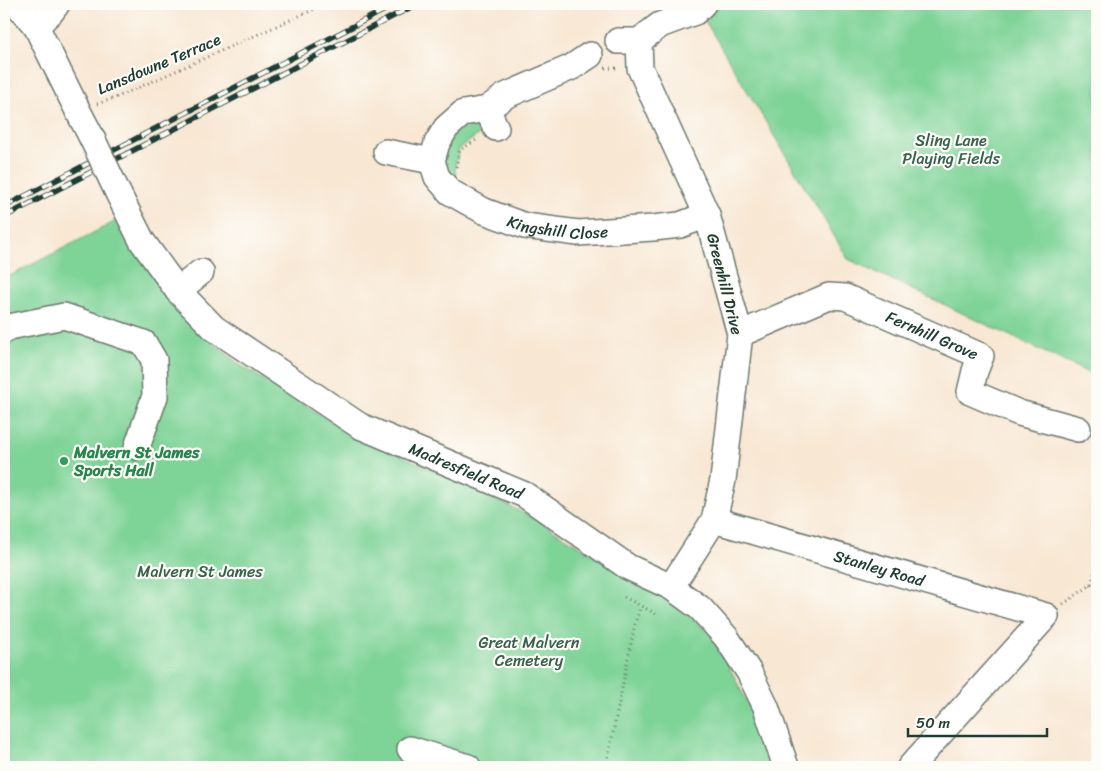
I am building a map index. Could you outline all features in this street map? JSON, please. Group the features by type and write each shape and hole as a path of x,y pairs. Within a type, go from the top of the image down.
{"street":[{"path":"17,4 36,26 78,111"},
{"path":"36,26 58,4"},
{"name":"Greenhill Drive","path":"671,587 714,520 724,480 740,334 707,215 628,41 660,25 695,12 704,4"},
{"path":"386,152 432,161 437,143 446,128 463,113 496,111 572,68 590,55"},
{"name":"Madresfield Road","path":"78,111 142,240 178,291 214,328 360,426 525,495 628,567 671,587 700,608 726,637 749,672 766,707 786,767"},
{"name":"Kingshill Close","path":"432,161 437,177 450,192 484,210 525,226 578,233 680,225 707,215"},
{"path":"178,291 201,272"},
{"name":"Fernhill Grove","path":"740,334 828,296 845,297 981,356 970,392 1019,413 1078,429"},
{"path":"4,331 8,327 64,316 144,343 154,360 155,396 137,447"},
{"name":"Stanley Road","path":"714,520 1046,616"},
{"path":"910,767 1046,616"},
{"path":"410,749 468,767"}],"path":[{"name":"Lansdowne Terrace","path":"78,111 114,98 326,4"},
{"path":"460,197 456,168 460,150 496,111"},
{"path":"1046,616 1091,585 1097,564"},
{"path":"1091,585 1097,591"},
{"path":"624,597 658,615"},
{"path":"606,767 635,624 642,606"}],"green space":[{"name":"Sling Lane Playing Fields","path":"718,4 1097,4 1097,377 848,259 704,19"},
{"path":"476,121 486,129 459,149 455,168 456,181 453,180 444,164 443,156 453,136 465,125"},
{"name":"Malvern St James","path":"120,219 208,338 240,365 343,428 532,517 681,608 711,635 734,676 756,721 770,767 4,767 4,279"}],"railway":[{"path":"4,207 396,4"},
{"path":"4,217 417,4"}],"place":[{"name":"Malvern St James Sports Hall","path":"64,461"}],"park label":[{"name":"Great Malvern Cemetery","path":"529,651"}]}
